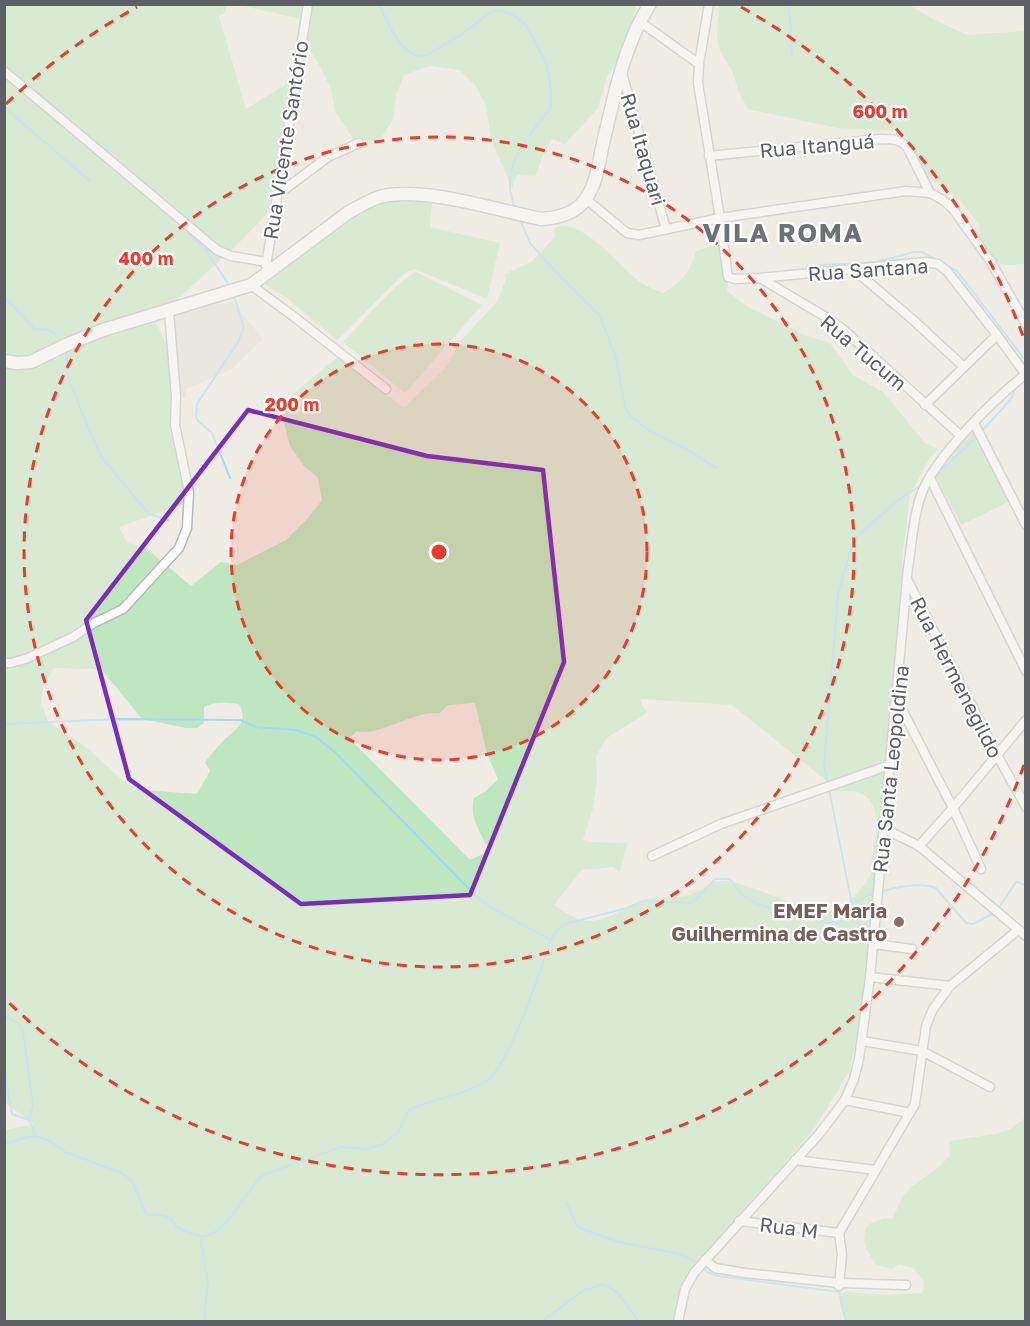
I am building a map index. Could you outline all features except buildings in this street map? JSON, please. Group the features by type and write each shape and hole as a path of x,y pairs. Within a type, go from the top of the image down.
{"street":[{"name":"Rua Vicente Santório","path":"264,276 308,4"},
{"path":"4,361 31,362 103,330 251,285 349,212 382,196 412,194 436,197 541,219 554,218 568,213 586,199 599,168 621,70 639,21 650,4"},
{"path":"709,4 698,83 720,218"},
{"path":"639,21 699,64"},
{"name":"Rua Itaquari","path":"621,70 666,229"},
{"path":"4,71 217,250 231,256 266,262"},
{"name":"Rua Itanguá","path":"709,156 881,139 896,140 908,147 930,193"},
{"path":"277,195 328,157 359,144"},
{"path":"586,199 627,232 639,235 720,218 906,191 930,193 943,200 963,222 991,262 1026,324"},
{"name":"Rua Santana","path":"720,218 729,279 926,262 938,264 947,271 1026,374"},
{"path":"852,268 964,366"},
{"name":"Rua Tucum","path":"760,278 845,331 961,436"},
{"path":"251,285 386,389"},
{"path":"4,663 28,658 123,609 179,548 184,538 187,528 189,492 175,425 176,397 169,311"},
{"path":"925,405 997,335"},
{"name":"Rua Santa Leopoldina","path":"678,1322 685,1290 693,1273 820,1133 845,1100 854,1079 862,1041 870,977 907,579 919,503 930,478 961,436 1005,390 1026,374"},
{"path":"974,423 1026,525"},
{"path":"930,478 1026,671"},
{"name":"Rua Hermenegildo","path":"907,579 996,755 1026,807"},
{"path":"897,699 953,808 981,869"},
{"path":"919,846 1026,720"},
{"path":"652,856 721,824 890,765"},
{"path":"884,828 919,846 1026,936"},
{"path":"839,1285 842,1254 838,1233 917,1099 922,1051 929,1016 950,986 1018,930"},
{"path":"873,944 912,949"},
{"path":"870,977 950,986"},
{"path":"862,1041 922,1051 990,1087"},
{"path":"845,1100 910,1113"},
{"path":"795,1160 876,1170"},
{"name":"Rua M","path":"740,1221 838,1233"},
{"path":"705,1260 715,1268 839,1285 906,1285"}],"highlighted area":[{"path":"248,410 427,456 543,470 564,662 470,895 301,904 129,779 86,620"}],"shaded area":[{"path":"233,302 263,339 231,370 186,389 186,398 180,397 173,311"}],"green space":[{"path":"719,4 909,5 967,35 1025,31 1025,264 1005,265 992,256 979,238 980,226 961,201 920,169 904,131 837,128 748,109 740,95 732,71 720,51 717,37"},
{"path":"5,5 226,5 225,13 219,16 246,109 291,81 270,210 244,238 155,320 172,356 187,503 119,527 128,544 146,548 191,586 221,562 237,565 286,540 322,500 318,478 304,466 290,446 282,415 287,399 339,356 404,408 446,367 462,339 497,302 506,279 505,274 531,262 555,237 554,229 564,226 588,235 641,283 663,293 684,276 696,251 712,246 722,247 727,291 748,307 805,335 830,343 853,375 883,392 925,443 938,449 928,461 910,494 903,552 893,712 869,980 849,1072 814,1129 734,1223 711,1256 679,1308 676,1321 5,1321 5,1130 34,1124 4,1102","holes":["54,668 103,671 142,719 197,728 204,723 204,707 226,703 239,704 242,710 242,720 237,729 205,762 210,771 197,794 143,790 127,784 87,748 48,721 41,701 43,687","641,699 732,705 833,786 835,791 856,792 869,799 876,815 876,833 871,874 865,884 842,907 827,911 813,909 747,886 720,881 713,882 689,895 643,900 596,920 581,920 554,905 582,870 613,867 620,873 627,843 583,840 593,808 597,780 596,756 607,738 648,712 642,706","475,703 487,754 498,779 486,791 474,798 474,819 490,851 470,860 349,738 357,731 366,732 429,713 440,713 448,705"]},
{"path":"240,5 636,5 626,47 607,77 598,108 565,144 552,139 542,157 536,176 517,175 512,188 491,139 486,105 475,85 459,70 430,66 404,75 396,96 393,120 379,141 353,139 335,111 331,89 317,61 298,33 299,19"},
{"path":"407,200 432,203 430,227 500,243 487,299 415,269 406,272 337,340 287,298 262,283 288,266 349,216 373,204"},
{"path":"416,272 482,305 405,393 343,342 389,293"},
{"path":"972,429 1008,502 961,525 935,475"},
{"path":"1025,1118 1025,1321 846,1321 840,1303 844,1292 889,1295 922,1293 924,1282 913,1268 898,1264 893,1269 876,1265 864,1242 867,1225 884,1218 892,1219 903,1196 910,1188 941,1165 949,1156 950,1141 1009,1130"}],"waterway":[{"path":"379,4 396,38 409,52 417,55 425,56 459,36 494,10 510,13 525,24 546,62 550,81 551,108 525,142 513,166 510,179 515,208"},
{"path":"789,4 792,56"},
{"path":"4,107 90,181"},
{"path":"520,219 530,243 600,316 616,358 625,407 629,415 649,430 688,450 716,468"},
{"path":"183,227 207,252 231,288"},
{"path":"807,266 876,262 922,252 957,271 1022,356 1020,363"},
{"path":"230,478 212,433 196,417 197,404 238,342 244,327 234,296"},
{"path":"4,297 35,329 51,330 61,341"},
{"path":"66,348 67,374 102,458 149,514 168,520"},
{"path":"982,431 1012,398 1015,386"},
{"path":"932,479 978,435"},
{"path":"4,1144 31,1136 39,1137 50,1141 65,1152 122,1173 132,1181 146,1214 166,1216 180,1229 205,1236 221,1228 263,1175 341,1147 367,1149 383,1144 398,1132 409,1110 468,1090 486,1081 505,1057 551,940 556,931 565,924 627,908 643,901 690,903 697,899 715,879 730,879 741,894 757,904 829,923 839,922 853,910 824,764 838,594 853,543 859,534 900,499 922,485"},
{"path":"4,724 119,719 240,720 256,727 296,730 316,737 337,754 478,898 551,940"},
{"path":"998,909 1016,882 1026,885"},
{"path":"852,904 870,895 893,888 917,885 936,888 966,923 973,924 994,913"},
{"path":"4,1015 19,1024 23,1032 33,1105 29,1120 36,1136"},
{"path":"4,1069 12,1114 29,1120"},
{"path":"567,1203 576,1224 582,1229 619,1242 680,1254 698,1263"},
{"path":"204,1236 201,1241 208,1282 204,1322"},
{"path":"702,1267 707,1272 718,1276 839,1292 846,1322"},
{"path":"541,1322 584,1290 604,1284 618,1293 639,1322"}],"place":[{"name":"EMEF Maria Guilhermina de Castro","path":"899,922"}],"district":[{"name":"VILA ROMA","path":"783,232"}]}
